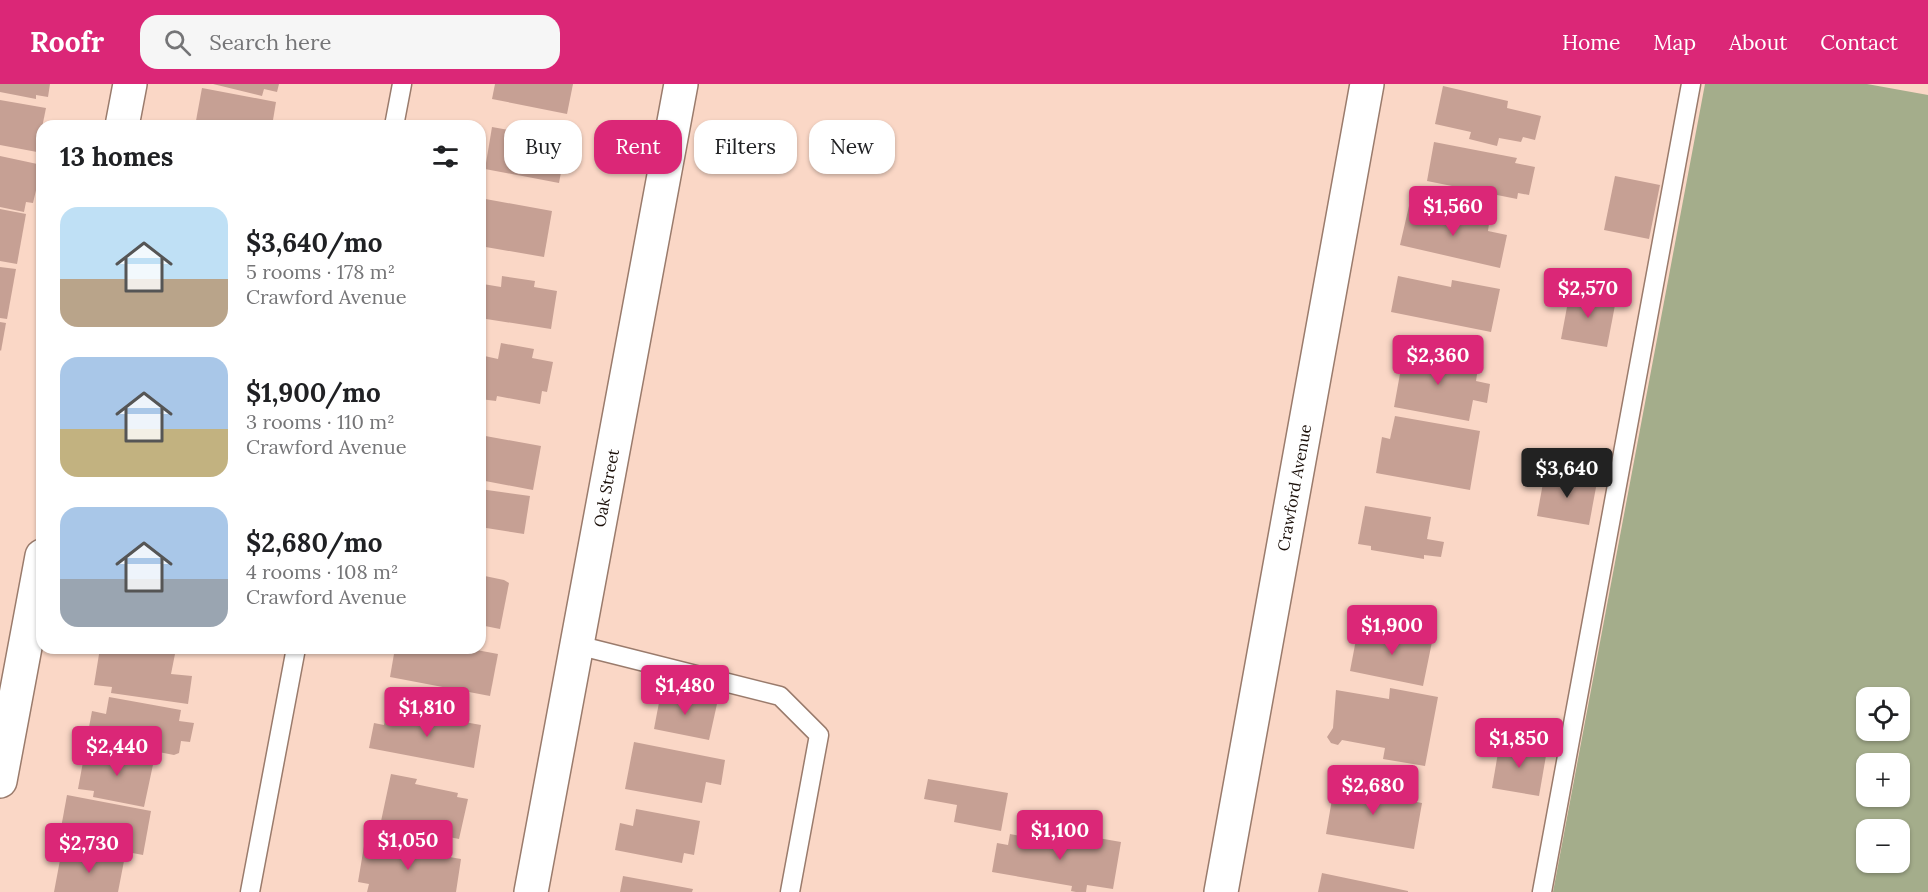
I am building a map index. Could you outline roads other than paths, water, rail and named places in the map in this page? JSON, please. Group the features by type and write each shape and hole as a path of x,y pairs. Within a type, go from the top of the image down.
{"street":[{"path":"123,120 130,84"},
{"name":"Oak Street","path":"531,892 681,84"},
{"name":"Crawford Avenue","path":"1221,892 1367,84"},
{"path":"0,781 36,588"}],"lane":[{"path":"395,120 402,84"},
{"path":"1542,892 1691,84"},
{"path":"577,645 780,696 819,735 790,892"},
{"path":"250,892 295,654"}]}
